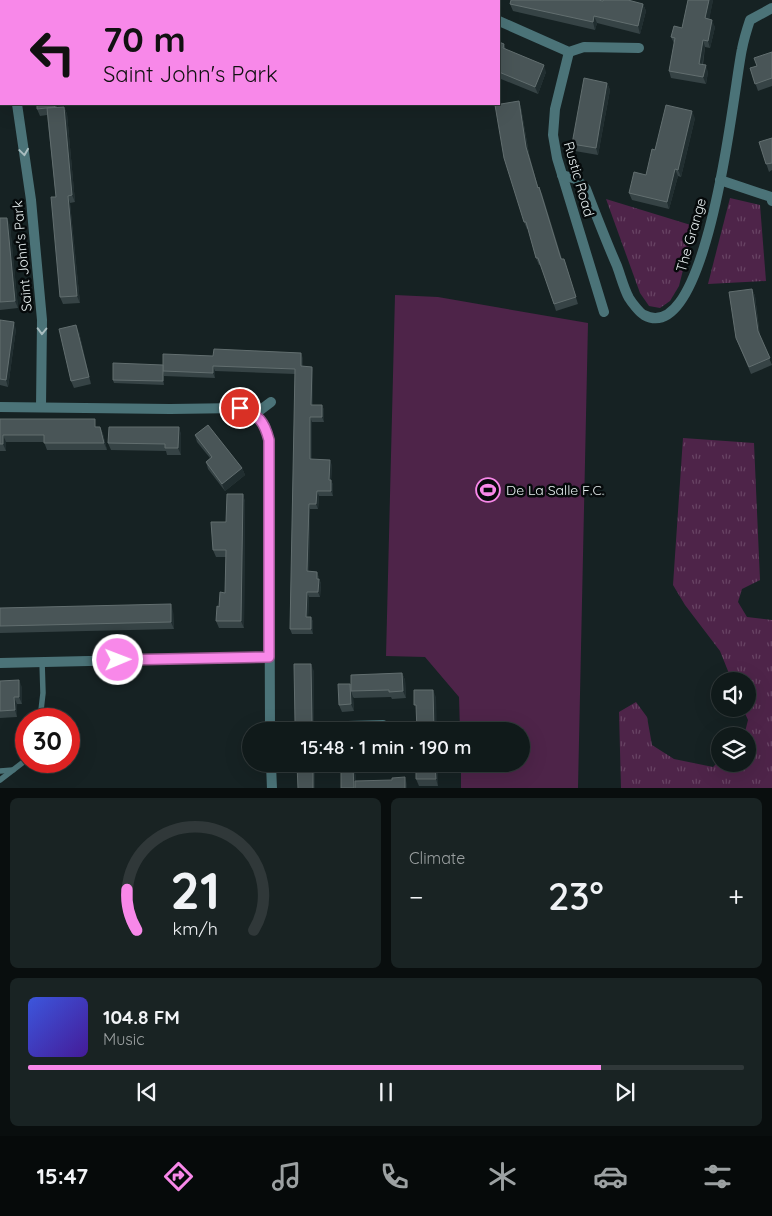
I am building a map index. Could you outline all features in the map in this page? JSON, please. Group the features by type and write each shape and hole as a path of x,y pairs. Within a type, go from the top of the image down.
{"street":[{"name":"The Grange","path":"562,176 576,179 586,189 629,298 644,315 657,318 668,315 676,309 692,283 707,241 720,180 742,48 750,20 772,8"},
{"path":"500,21 569,52 584,47 639,48"},
{"name":"Rustic Road","path":"569,52 555,109 553,135 562,176 604,312"},
{"name":"Saint John's Park","path":"16,105 31,200 42,320 41,407"},
{"path":"720,180 772,198"},
{"path":"255,414 271,402"},
{"path":"0,407 240,408 255,414 265,426 269,440 270,722"},
{"path":"0,663 269,657"},
{"path":"271,772 272,788"}],"lane":[{"path":"41,708 42,662"},
{"path":"0,771 15,770"},
{"path":"0,780 15,770"}],"green space":[{"path":"730,198 760,205 766,281 708,284"},
{"path":"606,199 694,226 679,286 670,301 660,308 649,306 640,293"},
{"name":"De La Salle F.C.","path":"395,295 438,297 588,323 578,788 461,788 461,772 530,772 530,722 460,722 459,697 425,657 386,656"},
{"path":"683,438 754,443 760,580 742,589 738,602 747,617 772,620 772,788 621,788 619,712 636,702 647,717 652,745 674,759 711,767 711,772 756,772 756,727 746,727 747,717 756,717 756,672 728,672 720,651 685,605 673,585"}],"building":[{"path":"511,0 628,0 643,4 638,26 594,16 593,22 510,4"},
{"path":"688,0 709,0 705,18 712,20 708,41 703,40 699,64 706,65 703,77 669,71 675,38 671,37 674,26 682,28"},
{"path":"500,42 504,44 503,48 544,65 535,87 500,72"},
{"path":"772,52 772,78 755,84 750,68 757,66 754,58"},
{"path":"584,78 607,83 596,148 572,144"},
{"path":"519,101 526,147 561,259 564,259 576,297 554,304 538,258 536,258 504,158 495,105"},
{"path":"37,105 54,105 55,107 37,109"},
{"path":"666,105 692,111 678,170 675,169 667,202 629,193 634,172 646,175 652,149 655,150"},
{"path":"64,107 72,195 68,196 77,296 60,297 51,197 56,197 47,108"},
{"path":"772,138 772,163 766,164 759,142"},
{"path":"0,218 7,218 15,301 0,302"},
{"path":"752,289 758,331 770,358 749,367 736,338 729,292"},
{"path":"0,320 14,322 6,380 0,379"},
{"path":"76,325 89,377 71,381 59,329"},
{"path":"214,349 301,353 301,366 312,367 311,405 322,405 322,417 310,417 310,459 330,460 329,480 331,480 331,491 317,491 316,504 309,504 307,571 317,572 317,579 319,579 318,592 307,592 306,617 311,617 311,629 290,629 295,369 213,366 213,373 163,371 163,354 213,356"},
{"path":"113,363 163,365 163,381 113,380"},
{"path":"0,419 95,419 95,427 100,427 104,443 44,443 44,435 3,435 3,444 0,444"},
{"path":"208,425 242,468 222,484 206,462 212,457 195,435"},
{"path":"109,427 179,427 178,448 165,448 165,444 108,443"},
{"path":"227,494 243,494 241,621 216,621 220,592 225,593 226,550 213,550 211,522 226,522"},
{"path":"171,604 171,622 0,626 0,608"},
{"path":"294,664 311,664 312,722 295,722"},
{"path":"402,673 403,691 351,691 351,675"},
{"path":"19,680 19,697 14,697 15,710 0,711 0,681"},
{"path":"338,684 350,684 351,704 339,705"},
{"path":"414,690 433,690 434,722 417,722 416,705 414,705"},
{"path":"297,772 313,772 313,788 298,788"},
{"path":"341,772 353,772 354,788 341,788"},
{"path":"416,772 436,772 436,779 416,779"},
{"path":"405,777 405,788 355,788 355,781 392,780 392,778"}],"place":[{"name":"De La Salle F.C.","path":"488,490"}],"route":[{"path":"118,660 269,657 269,440 265,426 255,414 240,408"}]}
